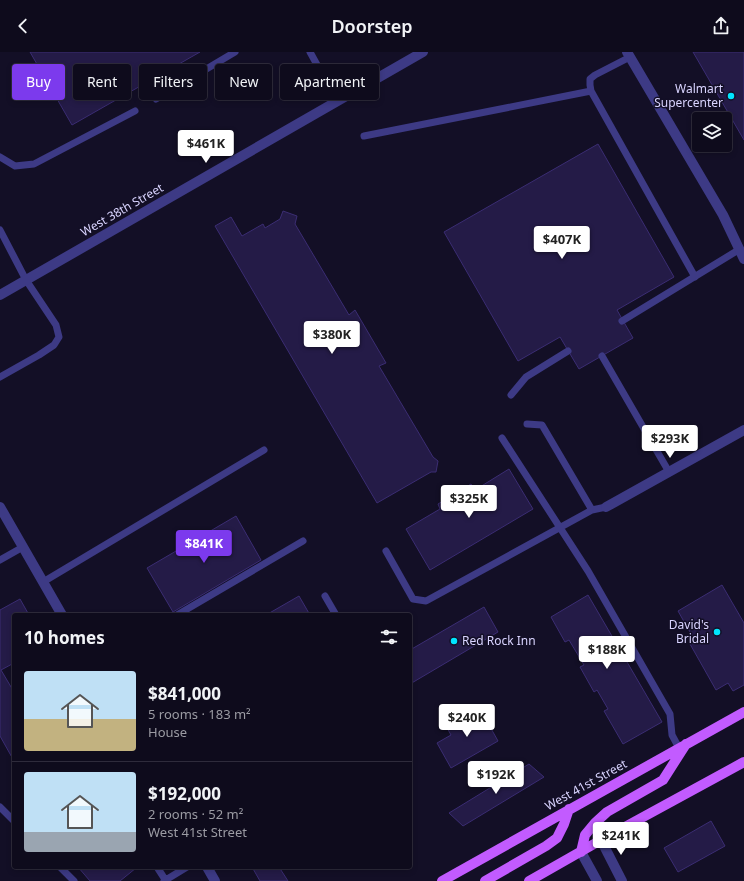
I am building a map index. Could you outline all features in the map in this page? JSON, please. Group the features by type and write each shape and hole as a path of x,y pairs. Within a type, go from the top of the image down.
{"main road":[{"name":"West 41st Street","path":"442,881 744,712"},
{"path":"581,852 585,835 595,822 607,812 663,780 683,746"},
{"path":"529,881 744,762"},
{"path":"485,881 546,846 557,838 569,809"}],"street":[{"name":"West 38th Street","path":"0,295 423,52"},
{"path":"628,54 723,215 742,254"},
{"path":"606,507 744,430"},
{"path":"0,507 61,613"},
{"path":"601,840 622,881"},
{"path":"581,852 597,881"},
{"path":"208,869 215,881"}],"lane":[{"path":"207,69 235,52"},
{"path":"310,52 337,101"},
{"path":"628,54 590,79 590,85 695,277"},
{"path":"364,136 592,91"},
{"path":"0,157 15,166 34,164 135,111"},
{"path":"0,230 26,280 56,325 59,337 54,345 0,377"},
{"path":"622,321 695,277 742,254"},
{"path":"511,395 526,377 568,351"},
{"path":"602,356 669,472"},
{"path":"527,424 542,425 592,510"},
{"path":"502,438 588,571 670,714 672,735 683,746"},
{"path":"43,582 264,450"},
{"path":"386,551 413,599 426,601 592,510 606,507"},
{"path":"180,613 303,541"},
{"path":"0,560 23,547"},
{"path":"325,596 335,613"},
{"path":"0,807 12,819"},
{"path":"62,869 74,881"},
{"path":"158,869 165,881 184,869"}],"building":[{"path":"30,52 200,52 179,64 139,64 139,87 131,91 131,64 73,64 73,100 116,100 72,125 58,100 65,100 65,64 37,64"},
{"name":"Walmart Supercenter","path":"693,52 744,52 744,140 732,119 732,112 728,112"},
{"path":"598,144 674,277 617,310 633,338 579,369 560,337 518,361 444,232"},
{"path":"283,211 297,216 295,224 349,315 355,310 386,363 379,366 433,457 438,461 436,472 431,472 377,503 215,226 231,217 242,236 263,224 265,228 280,219"},
{"path":"509,469 533,509 430,570 406,529 440,509 438,504 471,484 475,490"},
{"path":"236,516 261,560 173,612 147,568"},
{"name":"David's Bridal","path":"722,585 744,623 744,685 733,691 728,683 716,690 690,644 695,641 678,611"},
{"path":"588,595 662,722 623,744 604,711 608,709 597,690 594,692 580,667 584,665 569,640 565,642 551,617"},
{"path":"299,596 309,613 269,613"},
{"path":"20,599 28,613 12,613 12,664 1,670 12,689 12,757 0,736 0,610"},
{"name":"Red Rock Inn","path":"484,607 498,632 412,683 412,649"},
{"path":"479,707 498,741 451,768 437,743 451,735 446,726"},
{"path":"529,764 544,777 463,826 449,813"},
{"path":"711,821 725,846 678,872 664,848"},
{"path":"80,869 135,869 120,881 90,881"},
{"path":"253,869 280,869 288,881 260,881"}],"place":[{"name":"Walmart Supercenter","path":"731,96"},
{"name":"David's Bridal","path":"717,632"},
{"name":"Red Rock Inn","path":"454,641"}]}
